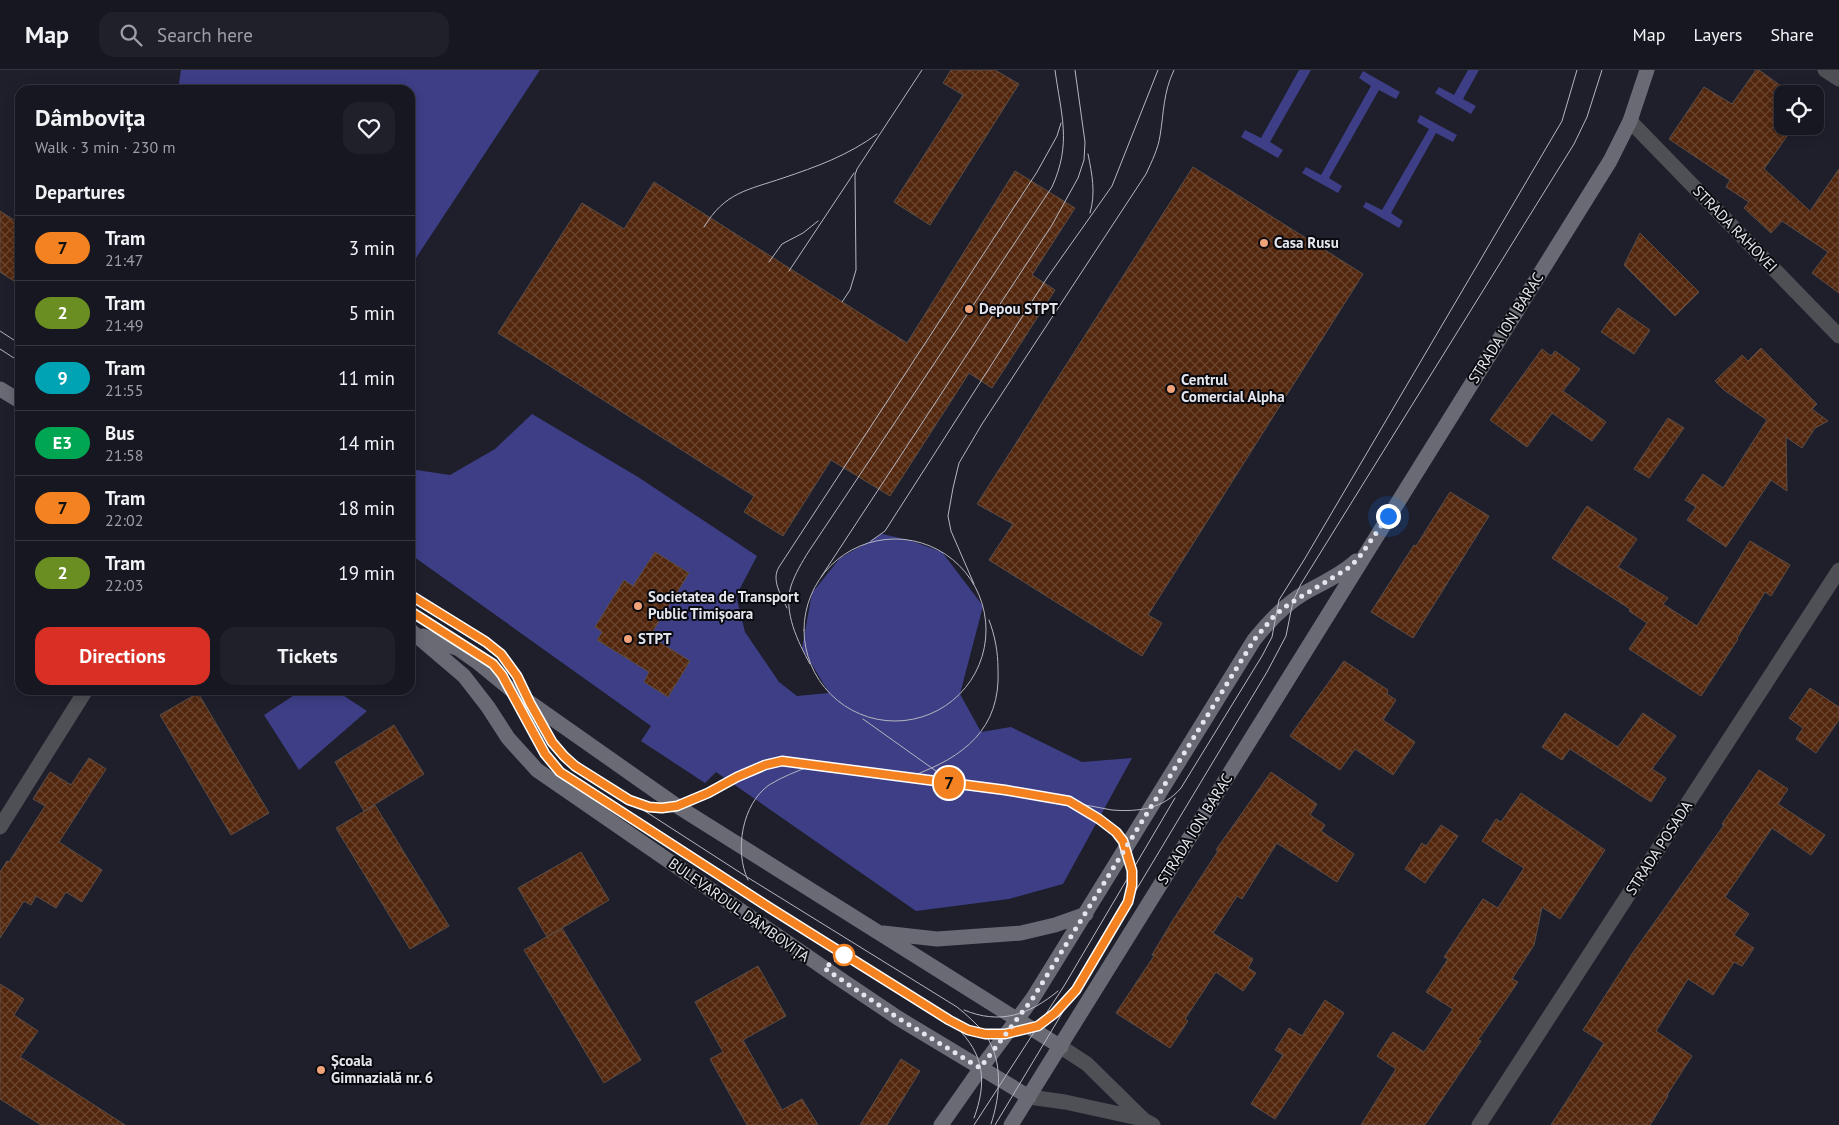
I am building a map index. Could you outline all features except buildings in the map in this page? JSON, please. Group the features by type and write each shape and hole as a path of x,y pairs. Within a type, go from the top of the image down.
{"street":[{"name":"STRADA ION BARAC","path":"1011,1125 1610,161 1630,121 1647,70"},
{"path":"1825,70 1839,79"},
{"name":"STRADA RAHOVEI","path":"1630,121 1839,336"},
{"path":"0,390 15,398"},
{"name":"STRADA ION BARAC","path":"941,1125 980,1068 1033,998 1254,640 1274,616 1289,604 1347,569 1358,559 1379,532"},
{"name":"STRADA POSADA","path":"1479,1125 1839,570"},
{"name":"BULEVARDUL DÂMBOVIȚA","path":"415,632 459,649 516,693 677,806 1088,1064 1148,1122"},
{"name":"BULEVARDUL DÂMBOVIȚA","path":"415,634 464,676 508,738 537,770 898,1018 1029,1097 1065,1102 1148,1122"},
{"path":"0,827 83,695"},
{"path":"880,933 936,939 1021,933 1086,914"}],"shaded area":[{"path":"181,70 540,70 415,259 415,85 179,85"},
{"path":"1299,70 1311,70 1270,142 1283,150 1278,158 1241,137 1245,130 1261,138"},
{"path":"1468,70 1479,70 1463,99 1476,106 1471,114 1435,93 1439,87 1454,95"},
{"path":"1363,71 1400,92 1396,99 1379,90 1329,178 1342,186 1338,193 1302,173 1306,167 1321,175 1371,86 1359,78"},
{"path":"1420,115 1457,135 1453,142 1436,133 1391,213 1403,221 1399,228 1363,207 1366,202 1382,210 1429,129 1417,122"},
{"path":"532,414 638,477 757,556 736,596 745,632 779,682 797,696 829,693 802,648 812,593 840,558 882,534 909,540 942,552 983,606 960,694 981,732 1011,727 1082,762 1132,758 1063,884 1009,899 916,911 716,772 705,783 641,741 651,726 415,558 415,470 450,475 495,449"},
{"path":"294,695 343,695 367,711 299,770 264,715"}],"tram line":[{"path":"842,302 850,290 856,270 855,175 857,169 922,70"},
{"path":"810,664 797,637 790,616 789,596 791,586 809,551 1052,187 1062,156 1063,143 1062,115 1055,70"},
{"path":"821,577 1052,225 1078,178 1084,160 1085,142 1075,70"},
{"path":"871,541 885,531 1047,278 1112,186 1158,70"},
{"path":"974,584 951,531 948,516 959,463 982,424 1146,174 1158,146 1166,95 1174,70"},
{"path":"629,800 654,808 676,806 706,795 751,771 781,761 1005,790 1112,810 1150,808 1174,795 1181,788 1262,656 1272,637 1279,600 1562,121 1577,70"},
{"path":"995,1125 1267,672 1286,636 1293,601 1301,584 1574,144 1587,117 1602,70"},
{"path":"787,608 776,582 779,567 1037,172 1057,136 1061,123"},
{"path":"704,227 720,206 738,194 832,160 877,134"},
{"path":"1088,154 1093,191 1090,213"},
{"path":"789,271 854,173"},
{"path":"769,262 782,244 803,233 818,221"},
{"path":"0,331 15,341"},
{"path":"0,349 15,359"},
{"path":"904,539 930,546 946,554 965,572 979,595 986,621 986,630 986,639 979,665 971,681 953,700 946,706 921,717 904,721 886,721 860,714 844,706 819,681 811,665 806,648 804,621 811,595 819,579 844,554 860,546 877,541 904,539"},
{"path":"415,598 486,642 501,654 517,676 552,743 575,766 747,877 957,1007 968,1016 985,1034 995,1055 998,1089 991,1124"},
{"name":"7","path":"415,598 486,642 501,654 517,676 552,742 564,756 575,766 629,800 649,807 677,806 708,793 737,777 765,765 782,761 930,779 1069,801 1108,825 1123,841 1132,871 1132,885 1128,902 1076,990 1055,1013 1038,1026 1013,1034 985,1034 968,1030 770,908 560,772 545,754 502,675 493,664 415,614"},
{"path":"415,614 493,663 502,675 545,754 560,772 949,1021 980,1033 996,1035 1017,1033 1037,1026 1062,1006"},
{"path":"912,776 948,760 963,750 976,738 986,724 993,708 997,690 998,669 996,644 989,620"},
{"path":"863,719 936,771"},
{"path":"748,880 744,868 741,842 743,829 752,804 769,785 811,766"},
{"path":"974,1125 1064,986 1175,798"},
{"path":"1080,807 1100,819 1116,833 1127,851 1132,874"},
{"path":"964,1010 990,1017 1014,1015 1025,1012 1058,991"},
{"path":"956,1027 973,1048 981,1069 981,1093 974,1118"}],"place":[{"name":"Casa Rusu","path":"1264,243"},
{"name":"Depou STPT","path":"969,309"},
{"name":"Centrul Comercial Alpha","path":"1171,389"},
{"name":"Societatea de Transport Public Timișoara","path":"638,606"},
{"name":"STPT","path":"628,639"},
{"name":"Școala Gimnazială nr. 6","path":"321,1070"}],"route":[{"path":"844,955 824,968 898,1018 980,1068 1033,998 1254,640 1274,616 1289,604 1334,578 1358,559 1379,532 1388,516"}]}
